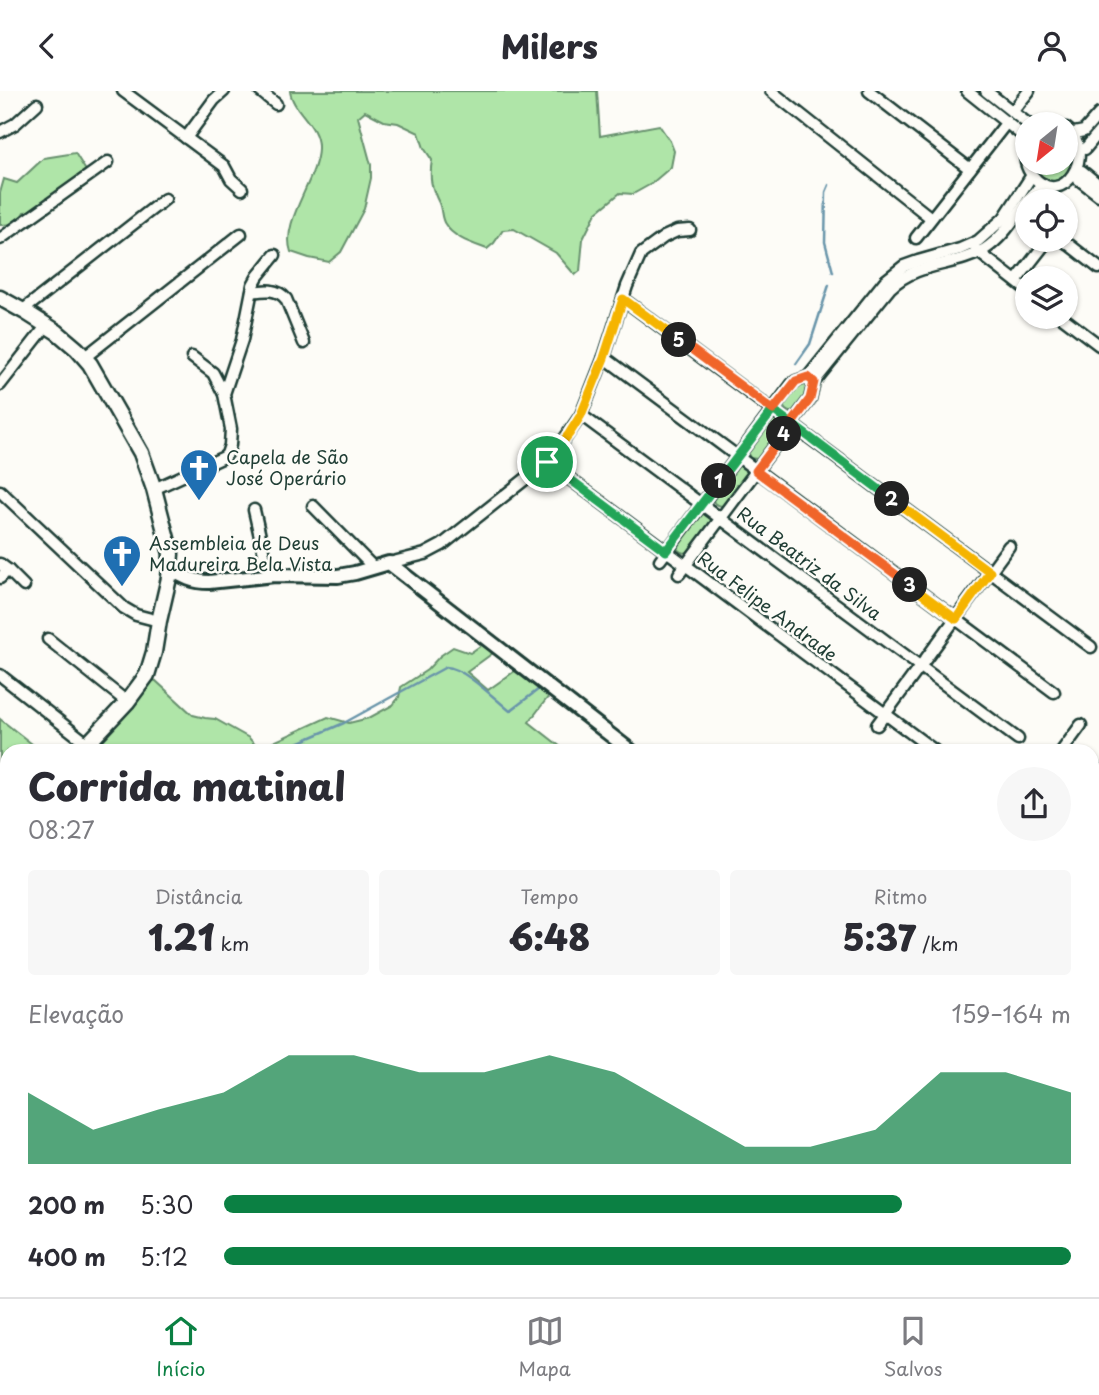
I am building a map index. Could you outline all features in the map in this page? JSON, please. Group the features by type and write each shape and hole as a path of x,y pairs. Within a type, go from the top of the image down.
{"main road":[{"path":"0,298 47,325 85,357 138,446 154,489 171,554 150,667 142,683 127,702 88,744"}],"street":[{"path":"123,91 224,166 242,189"},
{"path":"187,138 214,100 224,91"},
{"path":"260,91 276,104"},
{"path":"771,91 931,218"},
{"path":"869,91 970,169"},
{"path":"967,91 1015,129"},
{"path":"986,91 1015,114"},
{"path":"1012,112 1029,91"},
{"path":"0,132 15,124 37,104"},
{"path":"1078,131 1084,131 1099,114"},
{"path":"916,238 1007,122"},
{"path":"1085,149 1099,132"},
{"path":"974,249 1004,218 1032,175 1043,184 1058,187 1071,182 1079,175 1085,164 1085,149 1078,137"},
{"path":"0,239 108,162"},
{"path":"1079,175 1099,185"},
{"path":"1079,175 1099,195"},
{"path":"682,569 810,399 811,379 897,281 914,271 974,249 987,247 1003,234 1043,184"},
{"path":"25,312 165,199"},
{"path":"170,569 187,579 200,582 269,576 338,576 425,554 442,545 547,462 581,415 641,254 664,237 677,231 690,230"},
{"path":"25,312 132,233"},
{"path":"85,357 241,234"},
{"path":"974,249 1015,280"},
{"path":"1028,266 1039,252"},
{"path":"1078,252 1099,268"},
{"path":"224,394 242,340 253,285 275,255"},
{"path":"252,292 265,290 282,294 304,343"},
{"path":"623,299 1091,647"},
{"path":"0,385 47,325"},
{"path":"1078,329 1099,345"},
{"path":"154,489 227,454 231,429 224,394 213,373 191,357"},
{"path":"604,358 1054,692"},
{"path":"663,555 796,381 811,379"},
{"name":"Rua Beatriz da Silva","path":"581,415 1018,739"},
{"name":"Rua Felipe Andrade","path":"547,462 663,555 925,744"},
{"path":"0,491 117,603 130,612 159,621"},
{"path":"313,506 373,567"},
{"path":"254,510 269,576"},
{"path":"877,725 1009,546"},
{"path":"389,563 622,744"},
{"path":"0,578 4,567 24,586"},
{"path":"48,639 127,702"},
{"path":"0,674 82,744"},
{"path":"1070,744 1081,725"}],"green space":[{"path":"290,91 597,91 600,136 659,125 674,151 671,167 651,184 633,194 620,193 596,213 583,239 580,271 575,275 556,253 514,229 503,230 487,249 453,233 443,220 431,182 432,160 419,133 365,111 358,117 371,165 364,209 341,252 329,262 291,252 291,227 312,173 318,148 314,132 295,105"},
{"path":"75,153 88,174 37,211 24,212 17,224 0,225 0,193 4,179 17,183 44,158"},
{"path":"1038,175 1068,175 1059,182"},
{"path":"802,382 808,386 809,392 794,412 787,411 783,402 796,384"},
{"path":"774,417 783,423 783,426 760,458 750,458 747,452 770,418"},
{"path":"742,464 748,470 747,473 725,505 715,504 712,499 735,465"},
{"path":"703,511 712,517 712,520 689,552 681,552 676,546 699,512"},
{"path":"486,642 497,650 467,672 488,690 519,668 552,692 529,722 557,744 269,744 328,717 349,723 369,718 393,705 399,697 401,687 427,670 453,647 470,653"},
{"path":"153,680 193,715 215,719 249,738 255,744 94,744"},
{"path":"0,719 32,744 0,744"}],"waterway":[{"path":"829,185 826,192 825,242 833,272"},
{"path":"796,364 810,344 829,285"},
{"path":"295,744 344,723 446,667 470,678 510,711 543,686"}],"place":[{"name":"Capela de São José Operário","path":"199,502"},
{"name":"Assembleia de Deus Madureira Bela Vista","path":"122,588"}],"route":[{"path":"547,462 581,415 604,358 623,299 773,410 796,381 808,377 814,382 810,399 792,424 756,471 956,619 990,572 792,424 773,410 666,551 547,462"}]}
